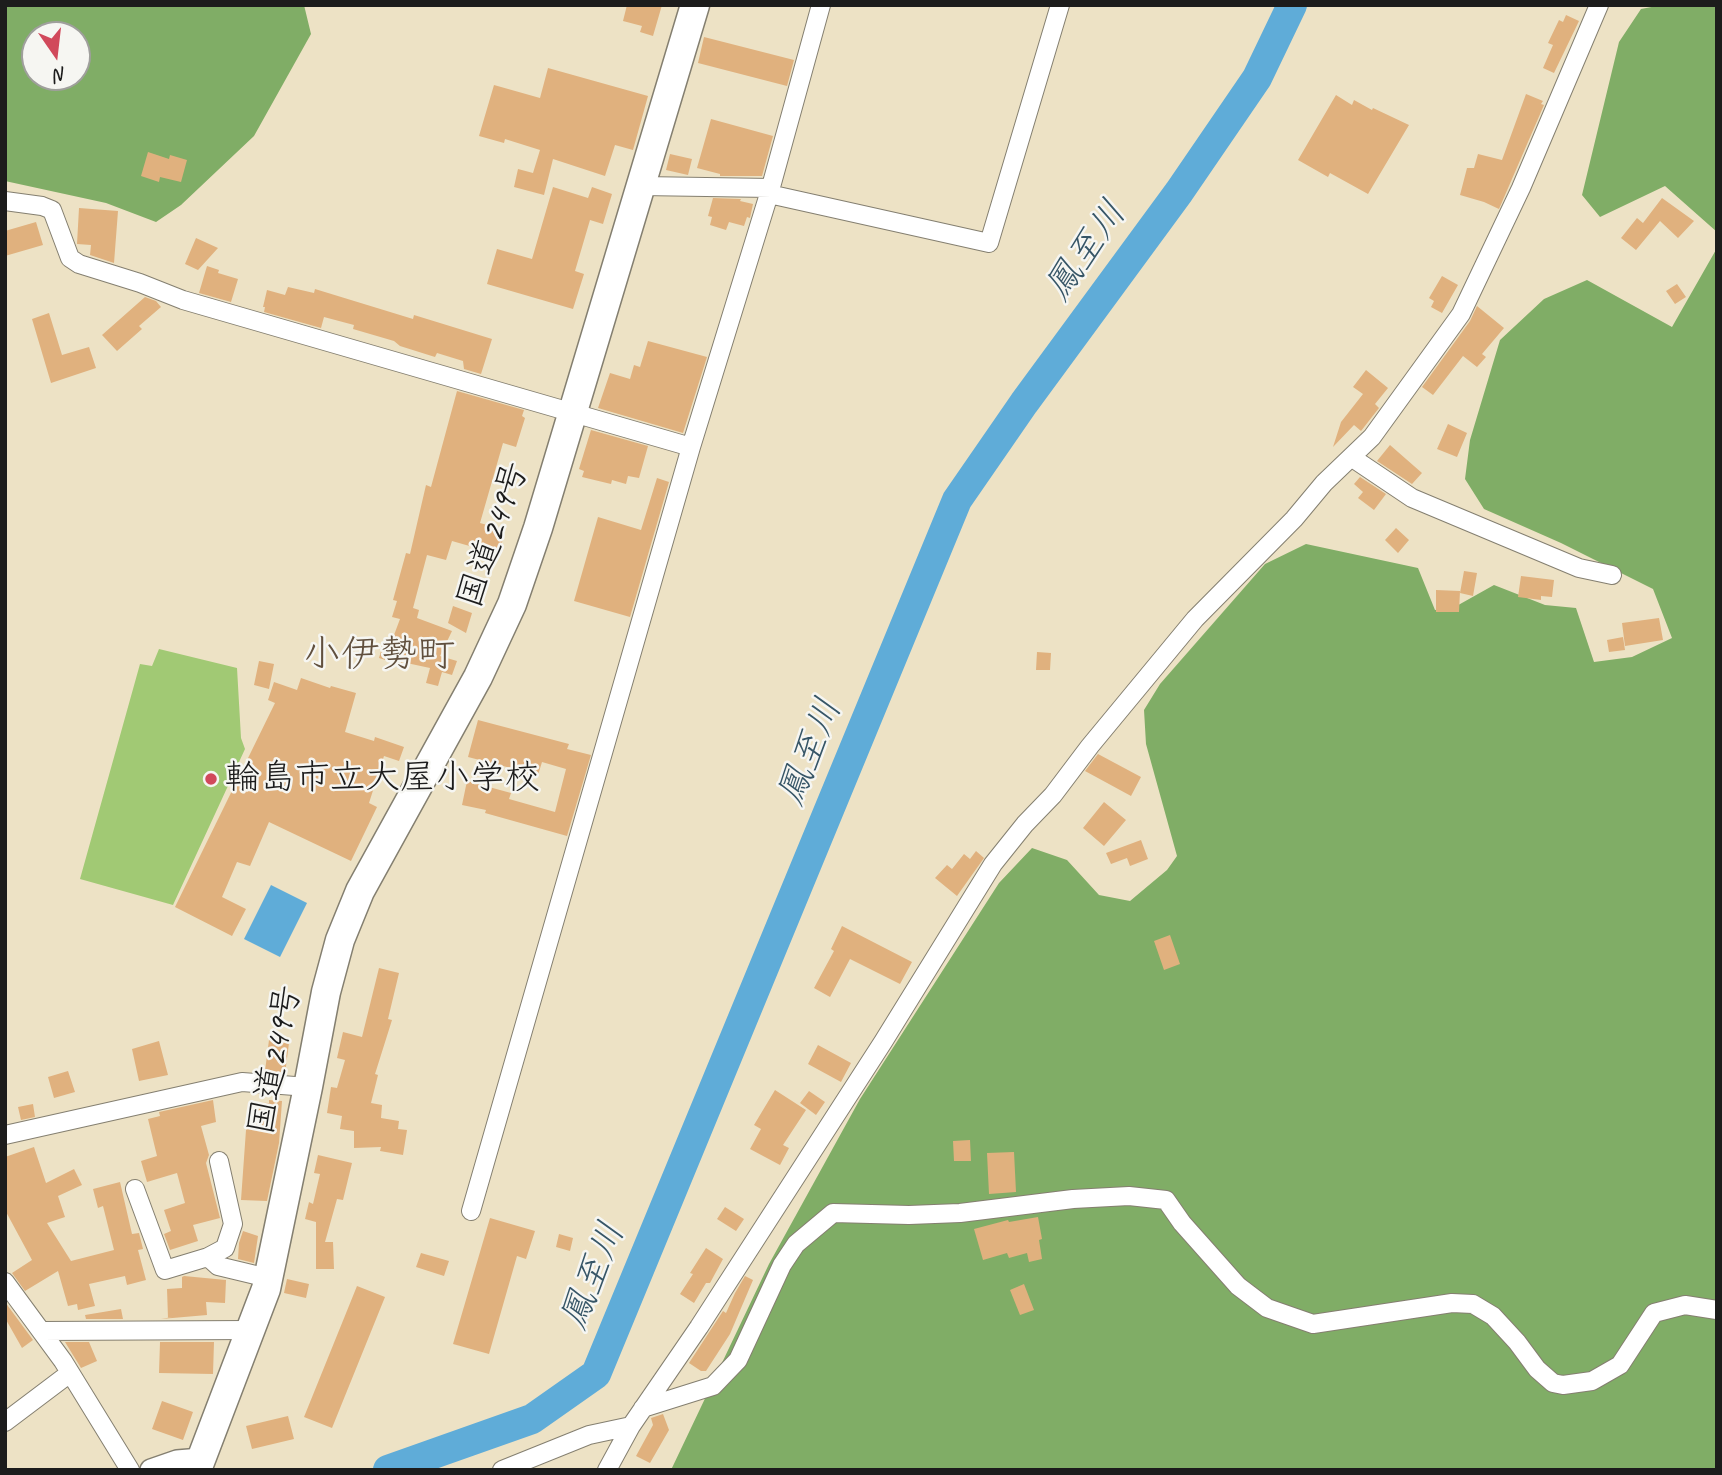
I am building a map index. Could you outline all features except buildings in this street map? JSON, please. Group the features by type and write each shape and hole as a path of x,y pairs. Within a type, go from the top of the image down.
{"highway":[{"name":"国道249号","path":"199,1465 268,1278 326,992 352,910 402,812 478,677 512,604 573,412 695,5"}],"street":[{"path":"471,1211 691,446 770,191 821,5"},
{"path":"641,186 770,191 989,243 1060,5"},
{"path":"607,1470 631,1426 699,1327 883,1042 993,864 1053,795 1195,619 1294,519 1324,483 1372,437 1461,314 1521,188 1599,5"},
{"path":"5,201 52,210 70,258 79,264 183,300 691,446"},
{"path":"1351,457 1412,498 1580,568 1612,575"},
{"path":"5,1135 242,1082 308,1087"},
{"path":"135,1189 165,1270 208,1257 225,1248 233,1224 219,1161"},
{"path":"643,1408 713,1385 738,1360 782,1265 796,1244 833,1213 960,1213 1073,1199 1129,1196 1167,1200 1182,1223 1238,1286 1267,1308 1313,1324 1451,1303 1474,1304 1493,1316 1537,1369 1553,1383 1563,1385 1592,1381 1620,1365 1654,1313 1685,1305 1717,1310"},
{"path":"208,1257 218,1266 268,1278"},
{"path":"5,1282 70,1373 130,1470"},
{"path":"41,1331 250,1330"},
{"path":"5,1422 70,1373"},
{"path":"502,1470 589,1435 631,1426"},
{"path":"151,1470 177,1461 199,1465"}],"green space":[{"path":"5,5 304,5 311,34 254,136 181,205 156,222 106,203 5,181"},
{"path":"1662,5 1717,5 1717,232 1665,186 1600,217 1582,195 1619,42 1641,9"},
{"path":"1717,248 1717,1470 671,1470 769,1264 860,1099 999,883 1032,848 1067,860 1099,895 1130,901 1167,870 1177,856 1146,744 1144,710 1160,684 1265,564 1306,544 1418,568 1435,610 1453,608 1494,585 1545,605 1576,608 1594,662 1632,657 1672,638 1653,589 1561,543 1484,509 1465,479 1470,440 1500,340 1544,299 1587,280 1672,327"},
{"path":"159,649 237,668 241,738 245,749 173,905 80,879 140,664 152,666"}],"water":[{"path":"271,885 307,903 280,957 244,939"}],"waterway":[{"name":"鳳至川","path":"388,1470 532,1419 596,1374 957,500 1024,403 1179,192 1257,78 1292,5"}],"place":[{"name":"輪島市立大屋小学校","path":"211,779"}],"district":[{"name":"小伊勢町","path":"379,656"}]}
